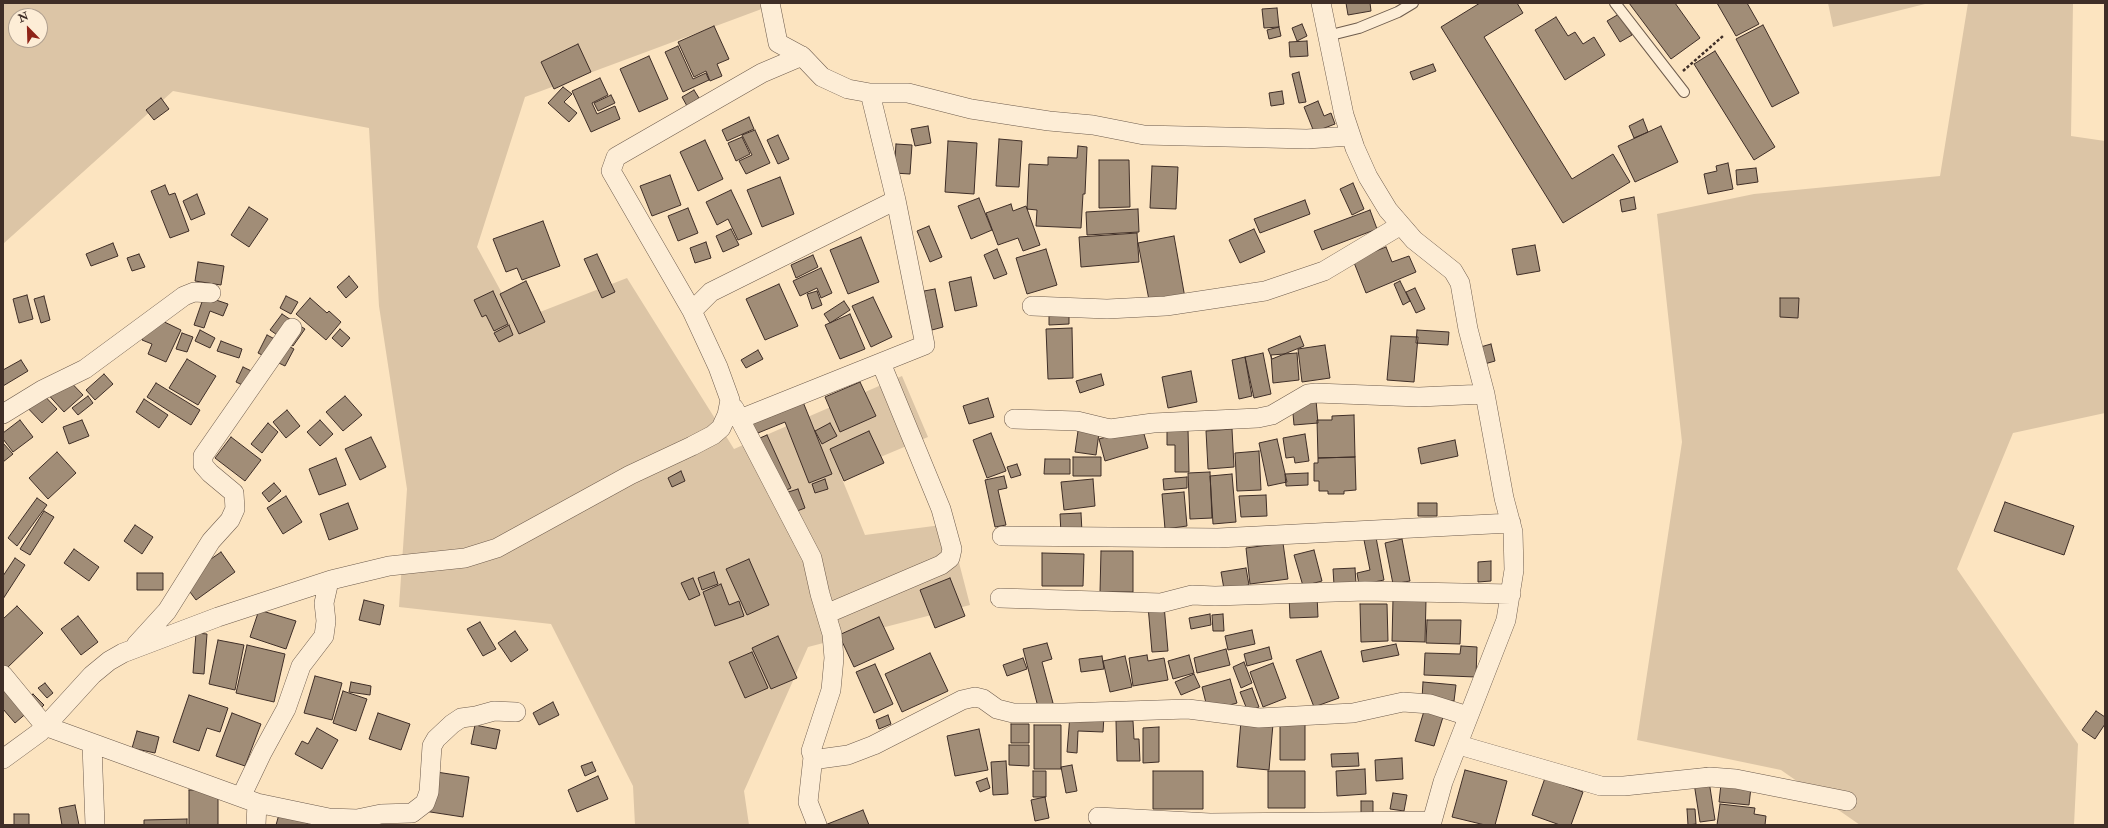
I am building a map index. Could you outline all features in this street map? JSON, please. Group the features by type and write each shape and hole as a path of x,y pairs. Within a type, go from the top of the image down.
{"street":[{"path":"770,3 778,43 802,56 822,77 848,89 870,93 908,93 971,109 1048,121 1093,124 1144,135 1307,140 1350,136"},
{"path":"1098,817 1217,824 1432,823 1443,782 1459,745 1468,716 1506,620 1511,594 1514,546 1511,523 1498,468 1484,394 1468,329 1460,283 1453,271 1414,240 1388,210 1368,177 1350,136 1321,3"},
{"path":"802,56 762,73 616,157 611,171 692,311 718,367 730,400 812,558 832,634 834,658 831,690 811,752 814,757 808,802 817,825"},
{"path":"740,419 925,345 896,200 870,93"},
{"path":"692,311 711,292 896,200"},
{"path":"1032,306 1107,309 1166,306 1265,291 1324,271 1401,224"},
{"path":"3,414 42,390 85,370 184,296 194,292 211,293"},
{"path":"132,650 167,611 211,542 230,520 235,509 234,493 210,474 203,465 203,456 292,328"},
{"path":"826,614 941,565 950,558 952,549 941,509 881,363"},
{"path":"1014,419 1077,421 1110,429 1153,423 1258,418 1272,415 1308,394 1316,393 1419,397 1484,394"},
{"path":"3,758 45,726 92,675 109,660 218,617 329,580 389,566 465,558 497,548 630,474 714,435 721,428 727,415 730,400"},
{"path":"1002,536 1218,538 1511,523"},
{"path":"256,825 249,800 286,709 301,666 324,636 326,621 324,604 329,580"},
{"path":"1000,598 1161,603 1192,595 1216,596 1365,591 1511,594"},
{"path":"3,675 45,726 92,745 249,800 329,818 357,819 381,814 412,813 425,803 429,792 432,746 452,724 461,718 494,711 516,712"},
{"path":"814,757 819,759 848,755 874,744 962,700 975,697 983,699 998,709 1013,713 1064,714 1188,709 1259,718 1353,713 1403,702 1430,704 1468,716"},
{"path":"92,745 95,825"},
{"path":"1459,745 1601,786 1624,786 1710,777 1736,779 1848,801"}],"lane":[{"path":"1327,36 1359,28 1398,12 1413,3"},
{"path":"1615,3 1684,92"}],"path":[{"path":"1674,79 1723,36"}],"shaded area":[{"path":"3,3 767,3 767,7 525,97 477,247 517,321 627,278 734,449 902,376 928,437 840,474 865,535 949,524 970,605 808,647 744,791 749,825 635,825 633,786 551,624 399,607 407,489 379,306 369,128 173,91 3,244"},
{"path":"1828,3 1929,3 1833,27"},
{"path":"1968,3 2073,3 2071,136 2105,141 2105,413 2013,433 1957,569 2078,744 2074,825 1860,825 1781,770 1637,740 1682,442 1657,214 1754,194 1940,176"}],"building":[{"path":"1346,3 1370,3 1371,11 1348,15"},
{"path":"1480,3 1517,3 1523,13 1484,37 1572,179 1613,154 1630,182 1563,223 1441,27"},
{"path":"1629,3 1675,3 1700,38 1671,59"},
{"path":"1717,3 1747,3 1759,24 1736,36"},
{"path":"1277,8 1279,27 1264,28 1262,9"},
{"path":"1619,14 1632,35 1620,42 1607,21"},
{"path":"1556,17 1568,36 1575,32 1583,44 1594,37 1605,55 1565,80 1535,30"},
{"path":"1302,24 1307,36 1297,41 1292,28"},
{"path":"1763,25 1799,93 1772,107 1736,39"},
{"path":"714,26 729,59 717,64 722,76 710,81 706,71 694,77 678,42"},
{"path":"1279,27 1281,36 1269,39 1267,30"},
{"path":"1307,41 1308,56 1290,57 1289,42"},
{"path":"578,44 591,72 554,89 541,62"},
{"path":"678,46 693,79 706,73 709,80 683,92 665,52"},
{"path":"1715,51 1775,147 1754,160 1694,64"},
{"path":"649,56 668,99 639,112 620,69"},
{"path":"1433,64 1436,71 1413,80 1410,72"},
{"path":"1299,72 1306,102 1299,103 1292,74"},
{"path":"600,78 608,95 592,103 597,114 615,106 620,119 591,132 572,91"},
{"path":"563,87 572,94 564,102 577,113 569,122 548,103"},
{"path":"694,90 699,98 687,106 682,97"},
{"path":"1282,91 1284,104 1271,106 1269,93"},
{"path":"611,95 615,103 598,111 594,103"},
{"path":"161,98 169,109 154,120 146,110"},
{"path":"1318,101 1324,116 1331,113 1335,124 1314,132 1304,107"},
{"path":"749,117 754,129 727,141 722,130"},
{"path":"1643,119 1648,132 1634,138 1629,126"},
{"path":"928,126 931,143 915,146 911,129"},
{"path":"1661,126 1678,162 1635,182 1618,146"},
{"path":"755,130 770,163 746,174 739,161 752,155 742,135"},
{"path":"778,135 789,159 778,164 767,140"},
{"path":"742,137 750,154 736,161 728,143"},
{"path":"999,139 1022,141 1019,187 996,186"},
{"path":"705,140 723,179 698,191 680,152"},
{"path":"948,141 977,143 974,194 945,192"},
{"path":"896,144 912,145 910,174 894,173"},
{"path":"1078,146 1087,147 1085,194 1083,194 1081,228 1036,226 1037,210 1027,209 1029,164 1048,165 1048,157 1077,158"},
{"path":"1099,160 1129,160 1130,207 1099,208"},
{"path":"1728,163 1733,189 1708,194 1704,174 1717,171 1716,166"},
{"path":"1152,166 1178,167 1176,209 1150,208"},
{"path":"1756,168 1758,182 1737,185 1736,170"},
{"path":"670,175 681,205 652,216 640,186"},
{"path":"780,177 794,214 762,227 747,190"},
{"path":"1353,183 1364,209 1352,215 1340,189"},
{"path":"165,185 169,195 175,193 189,231 170,238 151,191"},
{"path":"731,190 752,234 738,240 728,219 717,225 706,202"},
{"path":"197,194 205,214 191,220 183,201"},
{"path":"1634,197 1636,209 1622,212 1620,200"},
{"path":"979,198 992,230 971,239 958,206"},
{"path":"1305,200 1310,214 1260,233 1254,219"},
{"path":"1011,204 1013,211 1026,206 1040,245 1023,251 1018,238 998,245 986,213"},
{"path":"249,207 268,219 249,247 231,235"},
{"path":"688,208 698,233 678,241 668,216"},
{"path":"1138,209 1139,232 1087,235 1086,212"},
{"path":"1370,210 1377,229 1322,250 1314,231"},
{"path":"543,221 560,266 522,280 517,268 506,272 493,239"},
{"path":"929,226 942,257 930,262 917,231"},
{"path":"731,229 739,245 723,252 716,236"},
{"path":"1254,229 1265,252 1240,263 1229,240"},
{"path":"1137,233 1139,262 1081,267 1079,237"},
{"path":"1174,236 1185,298 1150,305 1138,243"},
{"path":"861,237 879,282 848,294 830,250"},
{"path":"706,242 711,258 695,263 690,248"},
{"path":"113,243 118,256 91,266 86,254"},
{"path":"1535,245 1540,271 1517,275 1512,249"},
{"path":"1386,247 1392,262 1409,256 1416,272 1366,293 1353,260"},
{"path":"997,249 1007,274 994,279 984,255"},
{"path":"1046,249 1057,285 1027,294 1016,258"},
{"path":"139,254 145,267 132,271 127,258"},
{"path":"597,254 615,292 602,298 584,259"},
{"path":"813,255 818,267 796,278 791,265"},
{"path":"198,262 224,266 221,285 195,281"},
{"path":"821,268 832,293 821,298 817,288 800,296 793,281"},
{"path":"349,276 358,287 346,298 337,287"},
{"path":"971,277 977,306 955,311 949,282"},
{"path":"526,281 545,322 519,334 500,294"},
{"path":"1400,281 1410,301 1403,305 1394,284"},
{"path":"779,284 798,326 765,340 746,299"},
{"path":"1415,288 1425,309 1416,313 1406,292"},
{"path":"935,289 943,327 932,330 924,291"},
{"path":"493,291 508,324 494,331 486,315 482,317 474,300"},
{"path":"817,291 822,305 812,309 807,294"},
{"path":"27,295 33,319 19,323 13,299"},
{"path":"44,296 50,320 41,323 34,299"},
{"path":"204,296 228,304 223,316 210,311 204,328 194,325"},
{"path":"286,296 298,302 291,314 280,308"},
{"path":"873,297 892,337 871,347 852,306"},
{"path":"310,298 327,313 329,311 341,322 326,340 296,314"},
{"path":"1780,298 1799,298 1798,318 1780,317"},
{"path":"844,301 850,310 830,323 824,314"},
{"path":"282,314 305,329 293,346 270,330"},
{"path":"850,314 865,349 840,359 825,325"},
{"path":"1069,315 1069,324 1049,325 1049,316"},
{"path":"152,316 181,330 166,362 148,354 152,344 142,340"},
{"path":"509,325 513,335 499,342 494,333"},
{"path":"1072,328 1073,378 1048,379 1046,329"},
{"path":"340,329 350,338 342,347 332,338"},
{"path":"200,330 215,338 210,348 195,341"},
{"path":"1417,330 1449,332 1448,345 1416,343"},
{"path":"182,333 193,337 187,352 176,349"},
{"path":"267,335 294,349 285,366 258,353"},
{"path":"1300,336 1304,346 1272,359 1268,349"},
{"path":"1391,336 1418,337 1414,382 1387,380"},
{"path":"221,341 242,349 239,358 217,351"},
{"path":"1491,344 1495,361 1481,365 1477,348"},
{"path":"1325,345 1330,378 1302,382 1298,349"},
{"path":"758,350 763,359 746,368 741,360"},
{"path":"1263,353 1271,394 1254,398 1245,357"},
{"path":"1297,353 1299,380 1273,383 1271,355"},
{"path":"1245,357 1252,396 1239,399 1232,360"},
{"path":"187,359 216,376 198,405 169,388"},
{"path":"21,360 28,371 3,386 3,370"},
{"path":"243,367 262,376 255,391 236,382"},
{"path":"1191,371 1197,402 1168,408 1162,377"},
{"path":"62,373 83,395 64,412 44,390"},
{"path":"104,374 113,384 95,400 86,390"},
{"path":"1101,374 1104,385 1080,393 1076,381"},
{"path":"860,382 876,416 840,432 825,397"},
{"path":"156,383 200,410 191,425 147,397"},
{"path":"37,388 57,409 42,423 22,402"},
{"path":"799,392 832,474 809,483 785,422 753,435 745,414"},
{"path":"88,396 93,403 78,415 72,408"},
{"path":"345,396 362,415 343,431 326,412"},
{"path":"988,398 994,417 969,424 963,406"},
{"path":"144,399 168,415 159,428 136,412"},
{"path":"1316,400 1318,423 1294,425 1292,402"},
{"path":"287,410 300,426 286,438 273,422"},
{"path":"1354,415 1355,457 1318,458 1317,420 1332,420 1332,416"},
{"path":"20,420 33,437 13,452 3,439 3,433"},
{"path":"82,420 89,436 69,444 63,427"},
{"path":"320,420 333,434 320,446 307,432"},
{"path":"268,423 278,432 262,453 251,444"},
{"path":"830,423 837,436 822,444 815,431"},
{"path":"1142,427 1148,448 1105,461 1099,439"},
{"path":"1188,429 1189,472 1175,472 1175,445 1167,445 1167,430"},
{"path":"1232,429 1234,467 1208,469 1206,431"},
{"path":"869,431 884,463 844,481 830,449"},
{"path":"1078,431 1099,433 1096,455 1075,452"},
{"path":"991,433 1006,471 987,478 973,440"},
{"path":"1305,434 1309,461 1295,463 1294,457 1286,458 1283,438"},
{"path":"767,435 791,488 778,494 753,441"},
{"path":"231,437 261,460 245,481 215,458"},
{"path":"371,437 386,467 360,480 345,449"},
{"path":"1277,439 1287,482 1268,486 1259,443"},
{"path":"1455,440 1458,456 1421,464 1418,448"},
{"path":"3,443 13,454 3,462"},
{"path":"1259,451 1261,490 1237,491 1235,453"},
{"path":"57,452 76,473 48,499 29,478"},
{"path":"1073,457 1101,457 1101,476 1073,476"},
{"path":"1355,457 1356,490 1344,491 1344,494 1328,494 1328,491 1319,491 1319,481 1314,481 1314,463 1318,463 1318,458"},
{"path":"336,458 346,485 319,495 309,469"},
{"path":"1045,459 1070,459 1070,474 1044,474"},
{"path":"1017,464 1021,475 1011,478 1007,467"},
{"path":"681,471 685,481 672,487 668,478"},
{"path":"1210,472 1212,518 1190,519 1188,473"},
{"path":"1308,473 1308,485 1286,486 1285,474"},
{"path":"1232,474 1236,522 1213,524 1210,476"},
{"path":"1004,476 1007,488 998,490 1006,525 995,527 985,480"},
{"path":"1187,477 1187,488 1164,490 1163,479"},
{"path":"825,479 828,489 815,493 812,484"},
{"path":"1093,479 1095,506 1064,510 1061,482"},
{"path":"274,483 281,491 269,502 262,493"},
{"path":"798,489 805,508 789,514 782,494"},
{"path":"1184,492 1187,526 1165,529 1162,494"},
{"path":"1266,495 1267,516 1241,517 1239,496"},
{"path":"286,496 302,522 283,534 267,508"},
{"path":"37,498 47,505 17,546 8,538"},
{"path":"2005,502 2074,526 2064,555 1994,531"},
{"path":"348,503 358,529 329,540 320,514"},
{"path":"1418,503 1437,503 1437,516 1418,516"},
{"path":"44,511 54,517 30,555 20,549"},
{"path":"1081,513 1082,532 1061,534 1060,514"},
{"path":"135,525 153,537 142,554 124,541"},
{"path":"1375,532 1384,580 1359,585 1357,573 1370,570 1363,535"},
{"path":"1402,539 1410,581 1393,584 1385,543"},
{"path":"1283,543 1288,579 1250,584 1246,548"},
{"path":"74,549 99,567 89,581 64,563"},
{"path":"1314,550 1322,581 1303,586 1294,555"},
{"path":"1101,551 1133,551 1133,592 1100,592"},
{"path":"221,552 235,572 196,600 181,580"},
{"path":"1042,553 1084,554 1083,586 1042,586"},
{"path":"15,558 25,565 3,599 3,576"},
{"path":"749,559 769,605 747,615 726,569"},
{"path":"1491,561 1491,581 1478,582 1478,562"},
{"path":"1246,568 1249,585 1224,589 1221,572"},
{"path":"1355,568 1356,584 1334,585 1333,569"},
{"path":"714,572 718,584 702,590 698,578"},
{"path":"137,573 163,573 163,590 137,590"},
{"path":"693,578 700,595 689,600 681,583"},
{"path":"950,578 965,616 935,628 920,590"},
{"path":"721,584 729,605 739,601 744,616 715,626 703,592"},
{"path":"1317,595 1318,617 1290,618 1289,596"},
{"path":"1393,599 1426,600 1425,642 1392,641"},
{"path":"364,600 384,605 380,625 359,620"},
{"path":"1360,604 1387,604 1388,641 1361,642"},
{"path":"1164,605 1168,651 1152,652 1148,606"},
{"path":"17,606 43,633 7,668 3,664 3,619"},
{"path":"259,610 296,621 286,649 250,637"},
{"path":"1210,614 1211,625 1191,629 1189,618"},
{"path":"1223,614 1224,631 1213,631 1212,615"},
{"path":"78,616 98,642 81,655 61,629"},
{"path":"879,617 894,649 854,667 839,635"},
{"path":"1427,620 1461,620 1460,644 1426,643"},
{"path":"480,622 496,649 483,656 467,629"},
{"path":"1252,630 1255,644 1228,650 1225,636"},
{"path":"515,631 528,650 511,662 498,643"},
{"path":"196,633 207,634 204,674 193,673"},
{"path":"778,636 797,678 771,689 752,648"},
{"path":"218,640 244,645 235,690 209,684"},
{"path":"1047,643 1052,659 1042,662 1053,703 1038,707 1023,649"},
{"path":"1396,644 1399,655 1363,662 1361,651"},
{"path":"247,645 285,654 274,702 236,693"},
{"path":"1461,646 1477,647 1476,677 1424,675 1425,653 1460,654"},
{"path":"1269,647 1272,659 1247,666 1244,654"},
{"path":"1226,649 1230,665 1197,673 1194,658"},
{"path":"1321,651 1339,698 1314,707 1296,660"},
{"path":"752,652 768,688 745,698 729,662"},
{"path":"930,653 948,691 902,712 885,674"},
{"path":"1147,655 1148,661 1164,658 1168,680 1133,686 1129,658"},
{"path":"1189,655 1194,673 1173,679 1168,661"},
{"path":"1102,656 1104,669 1081,672 1079,659"},
{"path":"1125,656 1132,687 1110,692 1103,661"},
{"path":"1023,658 1027,669 1007,676 1003,665"},
{"path":"1244,662 1252,683 1241,688 1233,667"},
{"path":"1273,663 1286,698 1263,707 1250,672"},
{"path":"875,664 893,704 874,713 856,672"},
{"path":"1194,674 1200,687 1181,695 1175,682"},
{"path":"315,676 342,683 332,720 304,713"},
{"path":"1230,679 1237,703 1208,711 1202,687"},
{"path":"3,680 29,711 15,723 3,709"},
{"path":"351,682 371,686 370,695 349,692"},
{"path":"1423,682 1456,685 1454,701 1422,699"},
{"path":"45,683 53,693 47,698 38,688"},
{"path":"1252,688 1259,707 1248,712 1240,692"},
{"path":"343,691 367,699 356,731 333,723"},
{"path":"33,694 44,705 36,713 25,702"},
{"path":"189,695 228,708 220,732 207,728 199,751 173,742"},
{"path":"553,702 559,715 539,725 533,713"},
{"path":"1424,711 1443,717 1434,746 1415,741"},
{"path":"2096,711 2105,717 2105,724 2095,739 2082,730"},
{"path":"232,713 261,724 245,766 216,756"},
{"path":"378,713 410,724 401,750 369,739"},
{"path":"888,715 891,724 879,729 876,720"},
{"path":"1070,715 1104,716 1103,732 1078,731 1077,753 1067,752"},
{"path":"1116,721 1133,721 1134,739 1139,739 1140,761 1117,761"},
{"path":"1241,721 1273,724 1269,770 1237,767"},
{"path":"1280,723 1305,723 1305,760 1280,760"},
{"path":"1011,724 1029,724 1029,743 1011,743"},
{"path":"475,725 500,730 496,749 471,744"},
{"path":"1034,725 1061,725 1061,769 1034,769"},
{"path":"1159,727 1159,762 1143,763 1143,728"},
{"path":"317,728 338,740 322,769 295,754 302,741 308,744"},
{"path":"979,729 988,770 955,776 947,736"},
{"path":"137,731 159,737 155,753 132,748"},
{"path":"1009,745 1029,745 1029,766 1009,765"},
{"path":"1358,753 1359,766 1332,767 1331,754"},
{"path":"1402,758 1403,779 1376,781 1375,760"},
{"path":"1006,761 1008,794 993,795 991,762"},
{"path":"592,762 596,771 585,776 581,766"},
{"path":"1072,765 1077,791 1066,793 1061,767"},
{"path":"1707,768 1715,820 1700,822 1692,770"},
{"path":"1365,769 1366,794 1337,796 1336,771"},
{"path":"1465,770 1507,781 1495,825 1485,825 1452,817"},
{"path":"430,771 469,777 463,817 424,811"},
{"path":"1033,771 1046,771 1046,797 1033,797"},
{"path":"1153,771 1203,771 1203,809 1153,809"},
{"path":"1268,771 1305,771 1305,808 1268,808"},
{"path":"1722,775 1752,778 1749,805 1719,802"},
{"path":"598,776 608,799 577,812 568,790"},
{"path":"987,778 990,788 980,792 976,782"},
{"path":"1545,778 1583,792 1571,825 1560,825 1532,815"},
{"path":"189,790 218,790 218,825 189,825"},
{"path":"1393,793 1407,795 1404,811 1390,809"},
{"path":"1045,797 1049,818 1035,821 1031,800"},
{"path":"1361,801 1373,801 1373,814 1361,814"},
{"path":"1720,804 1755,808 1754,814 1766,816 1765,825 1717,825"},
{"path":"75,805 79,825 62,825 59,808"},
{"path":"1687,809 1695,809 1696,824 1688,825"},
{"path":"863,810 869,825 825,825"},
{"path":"280,811 309,817 307,825 276,825"},
{"path":"14,814 29,814 29,825 14,825"},
{"path":"187,819 187,825 144,825 144,820"}]}
